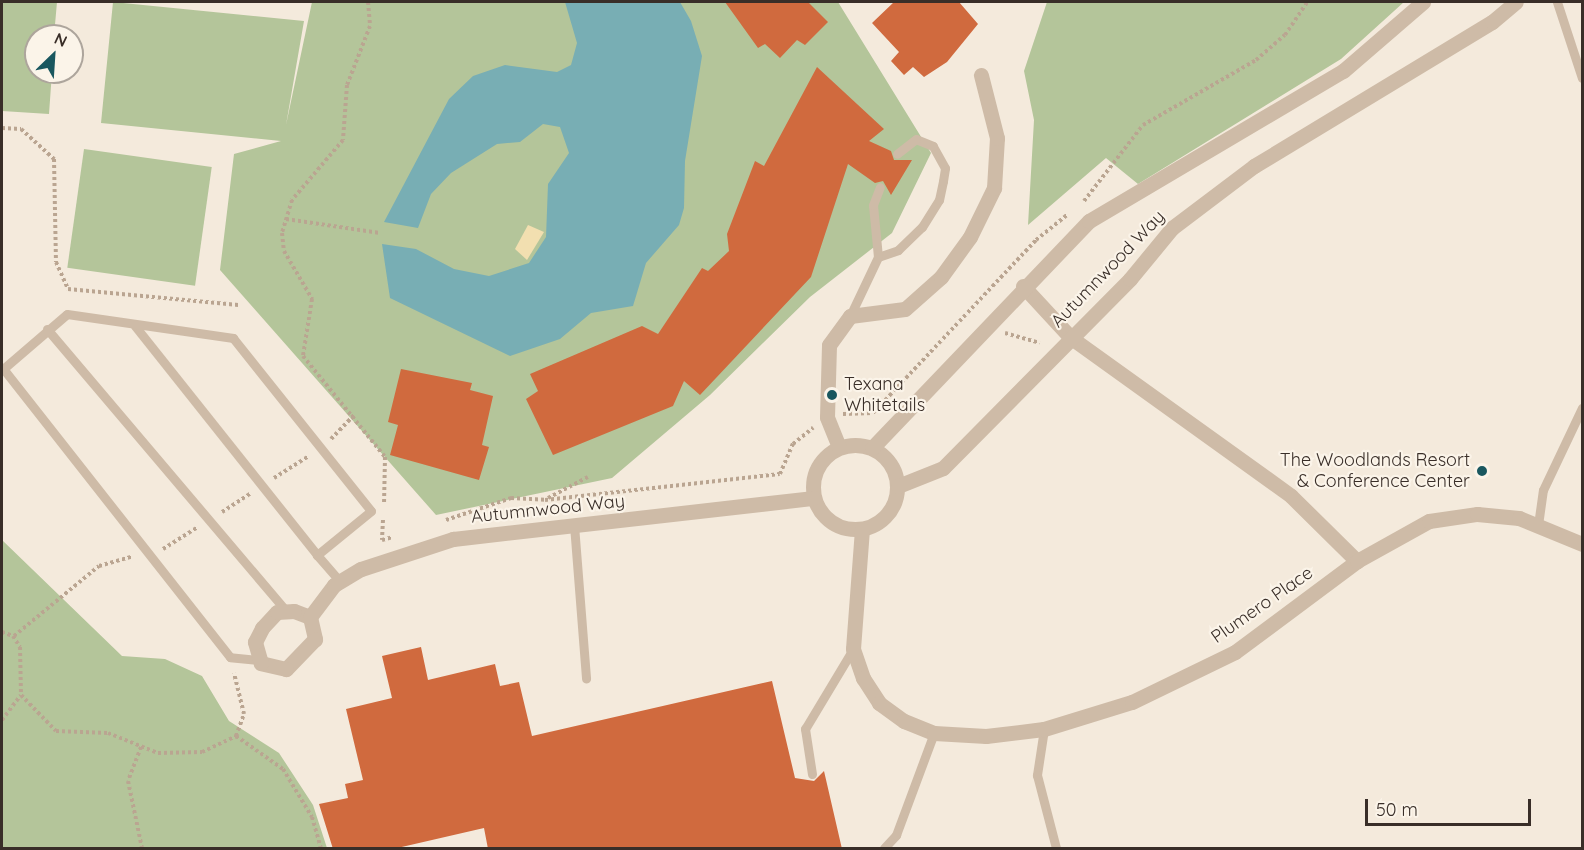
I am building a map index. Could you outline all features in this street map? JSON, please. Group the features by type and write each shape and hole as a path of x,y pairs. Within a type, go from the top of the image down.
{"street":[{"name":"Autumnwood Way","path":"872,448 952,369 1023,286 1089,221 1343,71 1423,2"},
{"name":"Autumnwood Way","path":"898,486 943,468 1172,228 1227,186 1492,22 1515,2"},
{"path":"839,447 827,417 829,345 850,316 905,309 941,277 970,237 994,188 997,138 981,75"},
{"path":"1023,286 1070,337 1291,496 1357,561"},
{"path":"839,447 872,448 891,463 898,486 891,511 862,530 831,522 814,498 818,467 839,447"},
{"name":"Autumnwood Way","path":"310,617 340,581 402,552 453,539 814,498"},
{"name":"Plumero Place","path":"862,530 853,649 879,704 934,733 986,736 1044,729 1132,702 1235,652 1357,561 1429,521 1477,514 1538,525 1582,544"},
{"path":"286,611 310,617 315,639 301,658 286,669 257,660 255,642 262,628 277,612 286,611"}],"lane":[{"path":"1557,2 1582,78"},
{"path":"878,257 898,250 922,227 943,181 945,168 933,146 916,138 897,154"},
{"path":"850,316 878,257 873,205 880,187"},
{"path":"257,660 230,657 3,369 67,314 135,326 234,338 371,511 317,555"},
{"path":"135,326 261,487 340,581"},
{"path":"47,329 286,611"},
{"path":"1538,525 1543,490 1582,408"},
{"path":"574,525 586,680"},
{"path":"812,774 805,729 853,649"},
{"path":"1044,729 1037,776 1056,849"},
{"path":"884,849 896,834 934,733"}],"path":[{"path":"369,2 370,26 347,85 343,140 300,189 286,219 284,250 312,298 303,356 385,457 382,540 404,533"},
{"path":"438,522 512,498 545,500 780,474 793,444 827,417 873,413 1036,240 1101,183 1143,125 1256,60 1285,35 1307,2"},
{"path":"2,128 21,129 54,159 56,262 68,289 238,305"},
{"path":"286,219 380,233"},
{"path":"975,307 1006,334 1034,338 1053,354"},
{"path":"13,636 99,566 164,549 322,447 354,416"},
{"path":"545,500 588,477"},
{"path":"2,632 13,636 20,647 21,695 2,720"},
{"path":"21,695 56,731 108,733 141,747 186,755 236,736 244,714 230,657"},
{"path":"236,736 283,769 312,817 321,849"},
{"path":"141,747 128,781 142,849"}],"green space":[{"path":"2,2 57,2 55,24 24,24 24,84 51,84 49,114 2,111"},
{"path":"113,2 304,21 286,125 312,2 838,2 931,153 892,233 810,297 710,395 612,478 436,515 220,270 234,154 281,141 101,123"},
{"path":"1047,2 1404,2 1341,59 1138,184 1106,158 1028,225 1034,120 1024,71"},
{"path":"84,149 212,167 195,286 67,268"},
{"path":"2,540 122,656 165,659 202,676 229,721 279,753 313,805 327,848 2,848"}],"sand":[{"path":"528,225 544,232 527,260 515,249"}],"water":[{"path":"565,2 680,2 691,21 702,56 685,161 684,208 679,225 646,263 633,306 591,313 560,339 510,356 390,298 382,244 416,249 454,269 489,276 529,263 546,237 548,184 569,153 560,127 543,124 520,142 497,144 451,173 431,194 418,228 384,222 449,99 473,76 505,65 557,72 571,65 577,43"}],"building":[{"path":"725,2 808,2 828,22 805,45 797,40 780,58 765,44 758,48"},
{"path":"894,2 959,2 978,24 947,62 924,77 913,67 904,75 891,61 899,52 872,23"},
{"path":"817,67 884,129 869,141 891,151 894,160 912,160 891,195 883,181 875,183 848,164 811,277 700,395 684,381 673,406 553,455 526,399 538,391 530,374 642,326 658,334 702,268 708,271 729,251 727,234 755,161 764,166"},
{"path":"401,369 472,383 470,390 493,396 482,445 489,447 479,480 390,455 398,425 388,422"},
{"path":"421,647 428,680 495,664 500,686 519,682 532,736 772,681 795,778 814,781 824,771 842,849 488,849 484,828 393,849 333,849 319,804 348,798 345,784 363,780 346,709 392,698 382,656"}],"place":[{"name":"Texana Whitetails","path":"832,395"},
{"name":"The Woodlands Resort & Conference Center","path":"1482,471"}]}
